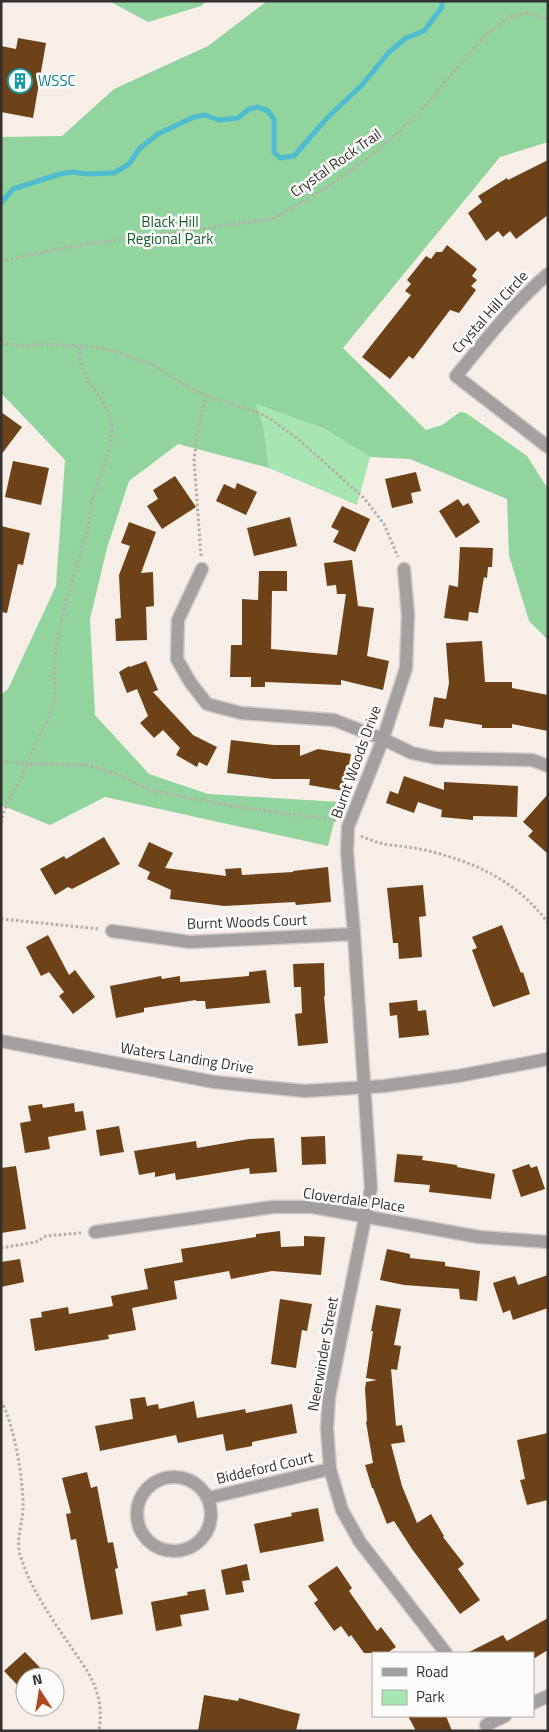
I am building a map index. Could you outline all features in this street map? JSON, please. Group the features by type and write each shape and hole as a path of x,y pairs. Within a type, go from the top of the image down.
{"street":[{"name":"Crystal Hill Circle","path":"548,274 529,290 456,376 548,447"},
{"path":"202,569 178,620 177,660 190,682 207,704 241,713 334,720 384,739 412,753 436,758 532,760 548,766"},
{"name":"Burnt Woods Drive","path":"365,1088 347,852 348,828 384,739 406,668 408,615 404,569"},
{"name":"Burnt Woods Court","path":"112,931 190,942 354,934"},
{"name":"Waters Landing Drive","path":"1,1041 214,1082 305,1091 365,1088 458,1076 548,1059"},
{"name":"Neerwinder Street","path":"365,1088 370,1188 329,1397 327,1428 330,1469 342,1510 360,1542 445,1652"},
{"name":"Cloverdale Place","path":"95,1232 273,1207 312,1208 479,1237 548,1242"},
{"name":"Biddeford Court","path":"208,1498 330,1469"},
{"name":"Biddeford Court","path":"179,1477 191,1481 201,1488 208,1498 211,1522 198,1542 188,1548 176,1551 164,1549 153,1544 144,1535 139,1524 140,1500 146,1490 156,1482 167,1478 179,1477"},
{"path":"534,1703 548,1696"},
{"path":"485,1724 502,1717"}],"path":[{"name":"Crystal Rock Trail","path":"1,261 67,247 272,220 318,193 369,158 418,114 483,37 496,27 518,14 527,13 548,19"},
{"path":"1,343 25,346 47,344 94,347 110,350 154,366 206,396 260,414 272,420 298,439 364,498 384,524 404,569"},
{"path":"1,823 8,800 22,777 26,764 53,707 55,696 54,667 67,593 85,538 93,499 112,434 107,407 83,375 79,354 80,347"},
{"path":"202,569 194,460 198,430 206,396"},
{"path":"1,760 26,764 101,768 154,791 226,805 336,821 360,836 382,843 432,852 486,870 521,893 548,923"},
{"path":"1,919 112,931"},
{"path":"1,1248 36,1242 46,1236 95,1232"},
{"path":"1,1402 11,1424 21,1482 23,1510 18,1545 21,1558 37,1594 90,1676 97,1692 100,1708 99,1731"}],"green space":[{"path":"109,1 207,1 201,6 148,22"},
{"name":"Black Hill Regional Park","path":"267,1 548,1 548,142 500,157 343,348 426,430 442,425 460,412 466,413 527,456 548,489 548,640 529,621 509,555 507,499 410,459 370,457 325,429 256,404 263,425 269,468 178,444 129,481 107,548 90,619 95,715 149,774 208,794 339,802 328,846 105,797 50,825 1,805 1,695 8,689 56,586 65,460 1,393 1,137 62,136 114,89 208,46"},
{"path":"256,404 325,429 370,457 357,505 269,468 263,425"}],"building":[{"name":"WSSC","path":"18,38 46,43 33,118 1,112 1,46 16,49"},
{"path":"548,160 548,215 516,239 510,231 503,237 498,231 486,241 468,213 482,202 478,196 507,178 508,180"},
{"path":"447,245 477,269 472,276 477,280 471,286 476,290 459,313 450,310 413,359 409,356 390,379 362,357 411,295 405,291 411,284 407,280 426,256 431,259 436,252 442,252"},
{"path":"1,412 22,427 1,455"},
{"path":"13,461 49,468 41,505 5,497"},
{"path":"416,472 421,491 411,493 413,503 392,508 385,479"},
{"path":"175,476 196,507 162,529 147,506 158,499 153,490"},
{"path":"237,483 257,492 246,515 216,501 224,484 235,489"},
{"path":"458,499 463,506 468,503 480,522 456,538 439,511"},
{"path":"342,506 370,519 355,552 333,542 339,531 331,527"},
{"path":"290,517 297,546 254,556 247,528"},
{"path":"129,522 156,532 141,573 153,572 154,606 146,607 147,640 116,641 115,619 121,618 119,575 130,546 121,543"},
{"path":"1,526 30,533 23,565 18,564 7,613 1,612"},
{"path":"460,547 493,548 492,567 488,567 487,578 484,577 478,613 469,612 468,621 444,618 449,585 458,587"},
{"path":"352,560 358,606 374,608 367,656 389,661 383,690 341,680 341,685 265,682 265,687 251,687 251,677 230,677 231,645 242,645 242,599 258,600 259,571 287,571 287,591 272,591 271,649 337,655 346,594 337,594 336,585 327,586 324,563"},
{"path":"482,641 485,682 512,682 512,688 548,695 548,731 512,724 512,728 482,728 482,725 445,719 443,728 429,726 434,697 446,699 449,683 446,643"},
{"path":"146,661 158,690 153,692 193,735 217,747 207,766 199,762 197,767 176,755 180,748 163,730 154,738 140,723 148,716 137,689 127,693 119,672 129,666"},
{"path":"231,740 274,745 300,745 300,756 318,749 351,754 344,791 309,785 310,779 273,779 227,773"},
{"path":"404,776 444,790 444,782 518,786 517,817 473,816 473,820 441,817 442,810 418,802 414,813 386,803 390,791 398,794"},
{"path":"548,794 548,854 528,836 533,831 523,822"},
{"path":"104,837 120,864 72,889 68,887 55,895 40,869 64,856 66,859"},
{"path":"149,842 173,853 165,868 226,876 225,869 241,868 242,875 293,872 328,867 331,902 296,905 295,902 224,906 170,899 171,890 147,879 150,872 138,866"},
{"path":"423,885 426,916 419,917 422,957 399,959 398,943 393,943 387,888"},
{"path":"502,925 521,973 523,972 530,994 493,1007 472,950 477,948 472,937"},
{"path":"48,935 69,975 75,970 95,997 73,1014 59,996 64,992 49,972 41,976 26,947"},
{"path":"324,963 324,996 328,1043 298,1046 295,1014 302,1013 301,987 294,987 293,964"},
{"path":"266,970 270,1003 206,1009 205,1001 196,1000 144,1008 144,1012 116,1018 110,986 161,976 162,979 180,976 180,982 249,976 249,972"},
{"path":"417,1000 418,1011 426,1010 429,1035 399,1038 397,1015 390,1016 389,1003"},
{"path":"74,1103 75,1112 83,1111 86,1130 48,1137 50,1149 25,1153 20,1123 31,1121 28,1106 42,1104 43,1108"},
{"path":"119,1126 124,1152 100,1156 96,1130"},
{"path":"325,1136 326,1164 302,1165 301,1137"},
{"path":"274,1138 277,1172 250,1174 249,1168 176,1180 175,1173 155,1177 155,1172 139,1175 134,1151 196,1141 197,1148 249,1139"},
{"path":"397,1154 423,1156 422,1160 457,1165 457,1167 495,1174 491,1199 429,1192 430,1185 394,1182"},
{"path":"529,1164 531,1168 537,1166 545,1189 521,1197 512,1170"},
{"path":"16,1166 26,1229 1,1233 1,1168"},
{"path":"280,1231 281,1247 304,1246 304,1236 325,1237 321,1275 272,1271 231,1279 229,1271 174,1281 177,1299 132,1308 136,1330 108,1335 109,1339 35,1351 30,1319 42,1317 41,1312 68,1307 69,1314 113,1306 111,1296 148,1289 144,1269 183,1262 181,1249 256,1237 256,1234"},
{"path":"387,1249 410,1254 410,1258 445,1262 445,1266 480,1271 477,1301 460,1299 459,1289 404,1285 380,1280"},
{"path":"20,1259 24,1282 1,1287 1,1262"},
{"path":"548,1275 548,1308 513,1320 510,1310 503,1313 493,1283 515,1276 518,1285"},
{"path":"280,1299 312,1304 307,1331 302,1330 296,1368 271,1364"},
{"path":"376,1305 401,1309 394,1345 401,1346 397,1370 391,1369 396,1426 402,1425 405,1442 391,1444 402,1486 417,1523 431,1514 443,1537 464,1564 458,1569 480,1600 460,1614 412,1549 394,1521 387,1524 365,1465 373,1463 366,1422 365,1389 366,1382 377,1380 366,1378"},
{"path":"145,1397 147,1406 158,1404 159,1409 194,1401 197,1418 245,1409 246,1413 292,1404 297,1433 252,1442 252,1446 226,1451 223,1434 178,1443 176,1435 100,1451 95,1426 133,1419 130,1399"},
{"path":"548,1433 548,1500 527,1505 520,1480 525,1479 517,1440"},
{"path":"87,1472 91,1488 97,1486 108,1543 113,1542 118,1568 115,1569 123,1614 91,1620 76,1539 71,1540 66,1514 71,1513 62,1478"},
{"path":"318,1508 324,1541 260,1553 254,1524 292,1516 291,1513"},
{"path":"247,1564 250,1580 242,1581 244,1592 226,1595 221,1570"},
{"path":"337,1566 352,1588 349,1591 377,1631 381,1627 396,1647 388,1652 364,1653 351,1635 349,1637 341,1626 334,1631 314,1603 318,1600 308,1586"},
{"path":"205,1589 209,1610 180,1615 182,1626 156,1631 151,1602 188,1595 187,1592"},
{"path":"548,1618 548,1650 534,1658 534,1652 469,1652 503,1635 507,1641"},
{"path":"25,1652 39,1667 15,1667 15,1683 4,1671"},
{"path":"204,1695 238,1701 239,1698 300,1714 296,1731 198,1731"},
{"path":"409,1717 446,1717 452,1731 416,1731"}],"waterway":[{"path":"1,203 13,189 60,174 73,172 87,174 114,173 129,164 140,148 158,134 194,117 205,115 219,120 238,118 249,109 258,107 268,111 274,119 274,152 280,158 294,156 327,118 362,85 389,52 406,38 424,31 442,7 442,1"}],"place":[{"name":"WSSC","path":"20,81"}]}
